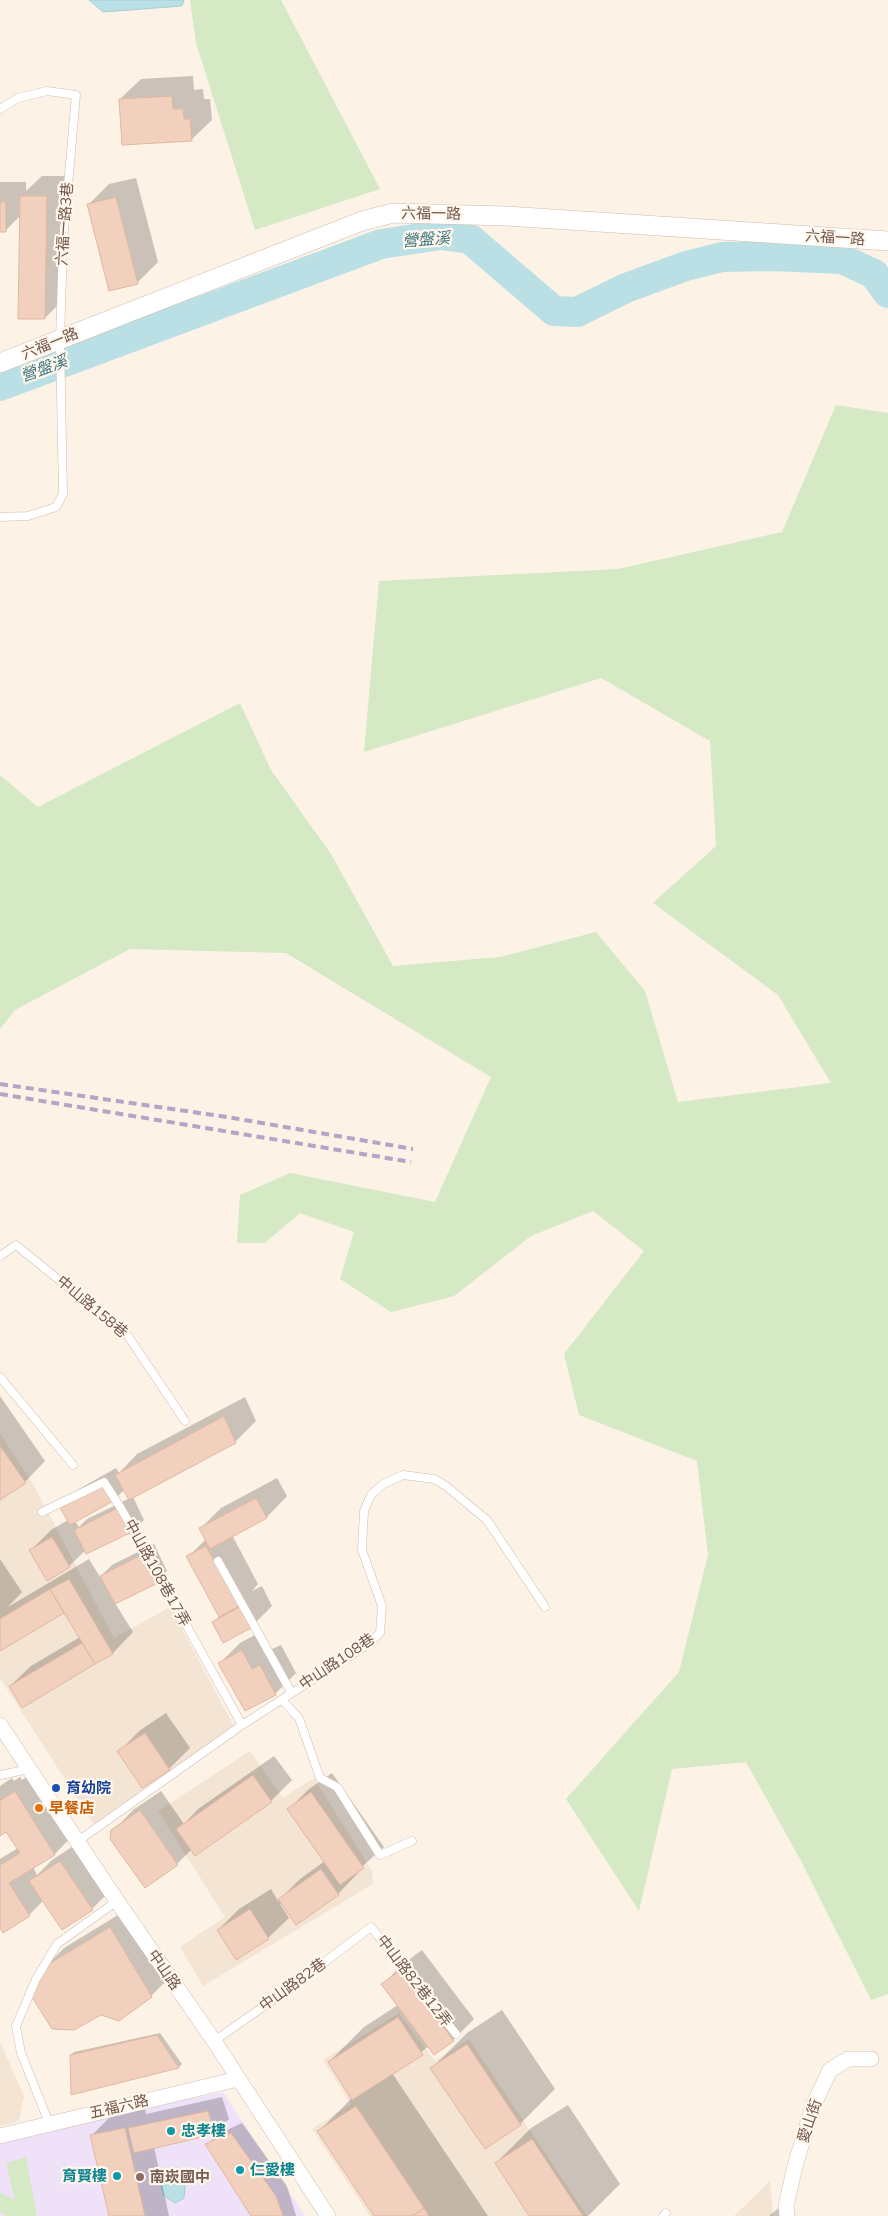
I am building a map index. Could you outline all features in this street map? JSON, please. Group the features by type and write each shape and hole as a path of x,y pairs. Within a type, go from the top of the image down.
{"street":[{"name":"六福一路","path":"0,363 60,346 362,221 393,213 516,217 888,241"},
{"name":"中山路","path":"0,1725 117,1901 214,2041 328,2216"},
{"name":"愛山街","path":"787,2216 786,2206 795,2166 814,2106 830,2070 848,2059 871,2059"},
{"name":"五福六路","path":"0,2136 238,2079"}],"lane":[{"name":"六福一路3巷","path":"0,109 18,98 47,92 76,95 63,242 60,346 63,494 56,507 28,516 0,517"},
{"name":"中山路158巷","path":"0,1256 16,1244 128,1336 185,1420"},
{"path":"0,1377 72,1465"},
{"name":"中山路108巷","path":"78,1841 242,1725 367,1645 380,1633 382,1606 362,1550 364,1511 371,1495 383,1484 403,1475 434,1479 446,1486 487,1520 545,1606"},
{"name":"中山路108巷17弄","path":"42,1512 104,1482 122,1510 242,1725"},
{"path":"218,1561 291,1692"},
{"path":"282,1700 299,1718 320,1778 337,1787 380,1855 412,1841"},
{"path":"0,1775 29,1769"},
{"path":"49,2123 20,2053 16,2026 36,1979 57,1944 117,1901"},
{"name":"中山路82巷","path":"214,2041 293,1986 371,1927"},
{"name":"中山路82巷12弄","path":"371,1927 456,2034"}],"shaded area":[{"path":"0,1433 33,1484 114,1638 170,1607 235,1728 95,1826 0,1678"},
{"path":"250,1751 283,1798 314,1778 372,1871 373,1884 203,1986 180,1947 225,1917 158,1811"},
{"path":"399,2013 435,2061 469,2039 587,2216 370,2216 312,2129 351,2104 323,2060"},
{"path":"0,2042 24,2096 19,2121 0,2126"},
{"name":"南崁國中","path":"223,2092 305,2216 0,2216 0,2138"},
{"path":"770,2181 773,2216 734,2216"}],"green space":[{"path":"190,0 281,0 380,189 255,230 196,43"},
{"path":"836,405 888,413 888,1994 871,2000 800,1859 746,1762 672,1769 639,1911 566,1799 679,1672 708,1555 697,1461 579,1415 564,1354 644,1251 593,1211 531,1236 454,1296 391,1312 340,1279 354,1232 300,1213 265,1243 237,1243 240,1195 290,1173 435,1202 491,1077 286,953 130,949 15,1010 0,1029 0,775 38,807 240,703 271,770 331,854 393,966 500,957 596,932 645,991 678,1102 831,1083 778,995 653,903 716,846 710,741 601,678 364,752 379,581 618,569 782,532"},
{"path":"26,2157 37,2216 6,2216 0,2212 0,2193 15,2200 6,2163"}],"water":[{"path":"89,0 184,0 182,6 103,12"},
{"path":"177,2168 183,2173 185,2184 184,2198 175,2203 164,2196 161,2185 163,2174 169,2169"}],"building":[{"path":"172,96 173,109 183,109 184,119 190,119 192,141 122,145 119,99"},
{"path":"20,196 47,196 45,319 18,319"},
{"path":"116,197 138,284 109,291 87,204"},
{"path":"0,202 6,202 6,232 0,232"},
{"path":"224,1416 236,1443 129,1500 115,1475"},
{"path":"0,1446 26,1483 0,1500"},
{"path":"105,1478 117,1499 70,1525 58,1504"},
{"path":"256,1498 267,1518 210,1549 199,1528"},
{"path":"122,1506 134,1531 86,1554 74,1530"},
{"path":"52,1537 70,1567 47,1581 29,1550"},
{"path":"206,1546 239,1606 219,1617 186,1556"},
{"path":"143,1554 158,1583 115,1604 100,1576"},
{"path":"69,1579 113,1654 95,1664 50,1589"},
{"path":"50,1589 64,1613 0,1651 0,1619"},
{"path":"241,1606 253,1627 223,1643 212,1622"},
{"path":"82,1643 95,1664 22,1708 9,1686"},
{"path":"242,1650 252,1669 260,1665 276,1695 245,1711 218,1663"},
{"path":"145,1733 170,1770 142,1788 117,1751"},
{"path":"253,1775 272,1802 195,1856 176,1829"},
{"path":"15,1791 55,1855 9,1883 30,1916 3,1933 0,1928 0,1865 20,1853 6,1832 0,1836 0,1798 1,1800"},
{"path":"311,1792 364,1868 340,1885 287,1809"},
{"path":"140,1810 178,1865 145,1888 110,1839 111,1830"},
{"path":"60,1861 93,1910 62,1930 29,1881"},
{"path":"321,1869 339,1895 296,1925 278,1899"},
{"path":"250,1909 269,1939 236,1960 217,1930"},
{"path":"110,1927 152,1997 119,2021 101,2015 74,2030 52,2029 32,1997 42,1968"},
{"path":"401,1970 454,2041 434,2055 381,1984"},
{"path":"398,2017 423,2055 352,2100 328,2062"},
{"path":"157,2035 179,2068 71,2095 70,2055"},
{"path":"467,2044 521,2125 485,2149 430,2068"},
{"path":"356,2106 424,2208 412,2216 374,2216 317,2131"},
{"name":"忠孝樓","path":"208,2111 215,2134 134,2153 128,2128"},
{"name":"育賢樓","path":"125,2128 145,2216 109,2216 90,2135"},
{"name":"仁愛樓","path":"231,2133 276,2196 283,2216 251,2216 205,2144"},
{"path":"532,2139 583,2216 529,2216 495,2163"},
{"path":"424,2208 429,2216 412,2216"}],"waterway":[{"name":"營盤溪","path":"0,386 381,244 441,235 470,239 554,311 577,312 626,288 686,266 722,257 772,256 842,259 874,274 888,293"}],"railway":[{"path":"0,1084 227,1117 413,1149"},
{"path":"0,1094 411,1162"}],"place":[{"name":"育幼院","path":"56,1788"},
{"name":"早餐店","path":"39,1808"},
{"name":"忠孝樓","path":"171,2131"},
{"name":"仁愛樓","path":"240,2170"},
{"name":"育賢樓","path":"117,2176"},
{"name":"南崁國中","path":"140,2177"}]}
